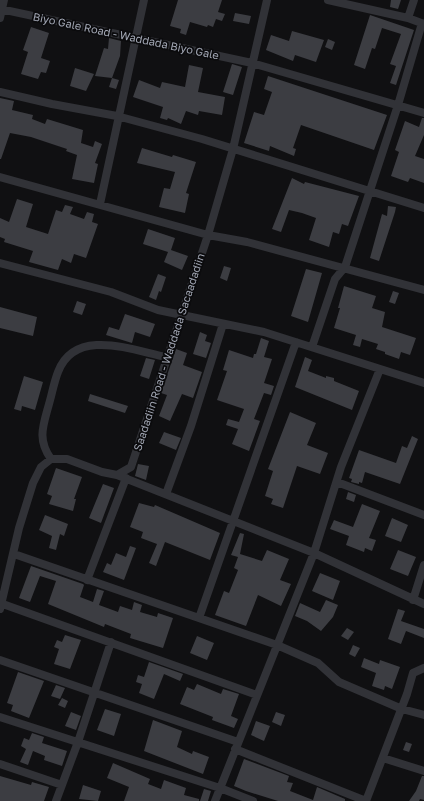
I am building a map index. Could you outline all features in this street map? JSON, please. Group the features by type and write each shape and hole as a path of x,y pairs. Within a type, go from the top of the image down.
{"street":[{"path":"0,18 4,0"},
{"path":"100,204 117,116 144,0"},
{"name":"Saadadiin Road - Waddada Sacaadadiin","path":"117,475 131,467 166,357 208,235 233,149 267,0"},
{"path":"312,347 335,279 344,267 398,105 423,24 408,18 328,0"},
{"path":"408,18 414,0"},
{"name":"Biyo Gale Road - Waddada Biyo Gale","path":"1,9 252,63 424,113"},
{"path":"0,92 52,104 117,116 233,149 424,208"},
{"path":"0,177 208,235 247,242 344,267 424,290"},
{"path":"0,263 111,292 158,310 264,332 424,383"},
{"path":"166,494 191,426 223,324"},
{"path":"199,618 296,342"},
{"path":"50,459 44,448 42,431 58,371 71,352 88,345 108,344 166,357"},
{"path":"215,801 314,553 336,482 380,369"},
{"path":"257,695 111,642 0,605 14,554 19,528 33,482 41,467 50,459 67,459 102,472 126,478 314,553 424,604"},
{"path":"87,580 126,478"},
{"path":"336,482 424,515"},
{"path":"14,554 277,646 318,663 339,682 402,709 424,715"},
{"path":"413,600 424,565"},
{"path":"56,801 78,742 111,642"},
{"path":"0,660 236,746 366,801 402,709 413,673 424,668"},
{"path":"0,717 220,788 253,801"},
{"path":"383,758 424,771"},
{"path":"0,764 62,785"}],"building":[{"path":"178,0 222,0 218,12 225,14 222,21 216,19 213,27 208,25 207,27 190,22 186,35 180,33 181,29 170,26"},
{"path":"391,0 401,0 398,9 390,7"},
{"path":"235,13 251,16 249,24 233,21"},
{"path":"370,15 414,30 396,85 390,83 396,66 390,64 401,34 382,28 375,49 372,48 365,69 354,65"},
{"path":"31,27 49,33 41,58 50,61 46,73 41,72 38,79 21,74 28,52 23,50"},
{"path":"292,31 324,40 316,62 295,55 293,61 266,50 271,35 289,41"},
{"path":"109,38 121,41 120,56 112,78 95,76 104,48 108,49"},
{"path":"328,39 335,42 332,50 325,47"},
{"path":"232,64 242,67 233,95 223,92"},
{"path":"189,65 203,68 198,92 225,97 222,115 199,111 198,115 186,111 181,124 168,118 167,120 160,118 163,107 133,97 139,80 160,88 162,82 185,87"},
{"path":"75,68 94,74 86,91 70,86"},
{"path":"268,76 387,115 374,150 301,125 293,148 296,149 294,156 270,146 269,151 244,143 254,112 264,115 272,92 264,89"},
{"path":"112,78 119,80 116,89 109,87"},
{"path":"0,98 14,101 12,110 33,115 32,119 45,124 47,119 83,130 81,143 93,147 95,141 102,144 95,163 98,164 94,183 72,179 77,155 66,151 67,149 31,137 10,133 0,159"},
{"path":"422,118 424,118 424,135 415,156 424,159 424,183 410,178 408,182 391,176 399,152 395,150 405,121 419,127"},
{"path":"142,148 196,162 186,193 189,194 185,213 159,207 164,188 170,189 175,172 137,163"},
{"path":"292,178 304,184 305,182 359,196 348,226 342,224 339,234 333,232 329,247 309,240 316,218 302,213 289,210 281,232 272,229"},
{"path":"17,199 33,204 26,227 48,234 56,210 62,212 65,205 73,207 70,214 84,219 87,212 94,214 92,222 98,224 86,258 74,254 71,263 62,259 58,270 29,262 33,251 4,242 5,239 0,237 0,218 9,222"},
{"path":"388,206 396,207 379,261 370,258 382,214 387,216"},
{"path":"148,229 175,238 171,250 188,256 182,270 164,262 168,252 143,244"},
{"path":"224,266 231,268 227,281 220,278"},
{"path":"306,269 322,273 308,322 291,316"},
{"path":"158,274 166,277 161,292 159,291 156,300 149,297"},
{"path":"344,286 376,296 372,308 385,312 382,327 416,338 410,355 401,352 399,359 376,349 378,344 362,339 360,347 353,345 356,335 334,328 340,308 338,308"},
{"path":"393,291 399,293 395,304 389,302"},
{"path":"77,301 86,304 82,315 73,312"},
{"path":"0,307 37,317 33,336 0,328"},
{"path":"125,314 155,324 150,337 135,332 132,343 106,335 109,327 119,330"},
{"path":"200,332 207,335 205,341 211,343 206,358 193,354"},
{"path":"261,338 269,341 264,357 272,359 264,383 274,386 271,395 264,393 254,419 260,421 249,451 232,444 238,429 226,425 228,419 239,422 244,409 217,400 227,371 223,370 229,350 253,358 254,354 256,354"},
{"path":"176,349 187,353 183,365 202,372 193,398 182,394 170,421 159,416 167,395 161,393"},
{"path":"305,357 312,360 308,371 326,378 326,376 334,378 334,381 359,391 352,410 295,387"},
{"path":"146,358 155,360 149,379 140,376"},
{"path":"24,376 43,382 35,410 22,406 21,411 14,409"},
{"path":"90,394 128,406 125,413 88,401"},
{"path":"290,412 316,423 307,445 328,453 320,474 297,466 283,508 271,504 273,499 265,496 273,471 268,469"},
{"path":"164,432 181,438 176,450 159,443"},
{"path":"412,436 418,439 400,484 365,472 362,483 359,482 359,484 351,482 352,479 349,478 359,450 396,463 402,446 407,448"},
{"path":"138,464 149,466 146,480 135,476"},
{"path":"56,468 82,477 74,499 76,499 73,511 49,504 52,496 47,494"},
{"path":"103,484 114,488 101,523 89,518"},
{"path":"348,492 356,495 354,502 346,499"},
{"path":"139,503 154,507 155,505 220,533 210,560 165,542 156,566 149,563 157,544 141,538 143,532 130,527"},
{"path":"362,504 380,511 369,538 376,540 372,551 365,548 364,552 346,545 349,536 330,529 334,520 353,527"},
{"path":"45,515 68,524 64,536 60,534 56,550 49,548 52,536 39,530"},
{"path":"392,518 408,525 401,542 385,536"},
{"path":"240,533 244,534 240,554 262,561 267,550 289,559 280,580 291,584 281,606 258,595 246,626 215,615 224,591 229,593 238,570 234,568 238,557 231,555"},
{"path":"130,546 136,548 124,580 103,572 107,563 111,565 116,553 126,557"},
{"path":"398,550 416,557 408,576 390,569"},
{"path":"31,566 83,584 80,597 93,602 97,589 104,591 99,605 118,612 120,606 132,610 134,602 142,605 140,612 157,617 158,613 173,618 163,648 130,638 131,634 105,624 104,627 48,604 56,581 40,576 30,602 19,598"},
{"path":"320,573 340,581 333,600 312,591"},
{"path":"326,600 338,605 333,617 321,631 307,621 295,616 300,603 320,612"},
{"path":"398,609 405,611 401,621 424,629 424,638 406,631 401,644 388,639"},
{"path":"347,628 354,632 348,640 341,636"},
{"path":"65,635 81,640 70,669 54,664 59,649 54,647 57,640 62,642"},
{"path":"197,636 214,643 207,660 190,653"},
{"path":"353,645 360,648 355,657 349,654"},
{"path":"364,658 379,664 380,660 400,667 392,689 385,686 384,690 372,686 376,673 361,667"},
{"path":"149,662 183,674 180,681 164,674 154,699 139,693 142,684 136,682 138,675 144,677"},
{"path":"18,672 44,681 29,718 11,711 13,705 7,703"},
{"path":"197,684 221,694 223,689 239,694 231,716 238,719 234,728 212,720 213,717 180,704 187,687 194,690"},
{"path":"56,685 65,688 60,699 51,696"},
{"path":"62,698 68,701 65,708 58,705"},
{"path":"105,709 121,714 114,736 97,730"},
{"path":"71,712 81,716 76,730 65,726"},
{"path":"276,712 285,715 281,726 272,722"},
{"path":"153,720 182,731 177,747 192,754 193,751 209,757 203,774 144,751"},
{"path":"256,721 270,726 264,741 251,735"},
{"path":"32,733 44,737 42,743 67,751 62,766 44,760 45,756 33,751 28,765 20,762 26,749 21,746 24,738 29,740"},
{"path":"406,742 412,744 409,752 403,750"},
{"path":"244,759 289,776 287,782 293,783 290,791 313,800 317,787 345,799 345,801 278,801 246,791 234,786"},
{"path":"113,763 150,779 148,784 161,789 164,780 186,788 184,795 199,799 199,801 124,801 129,787 107,778"},
{"path":"0,776 31,785 32,782 49,787 44,801 0,801"},
{"path":"422,776 424,776 424,800 420,799 419,801 409,801 416,791"},
{"path":"83,785 101,791 98,801 79,799"},
{"path":"204,789 211,791 208,801 200,801"}]}
